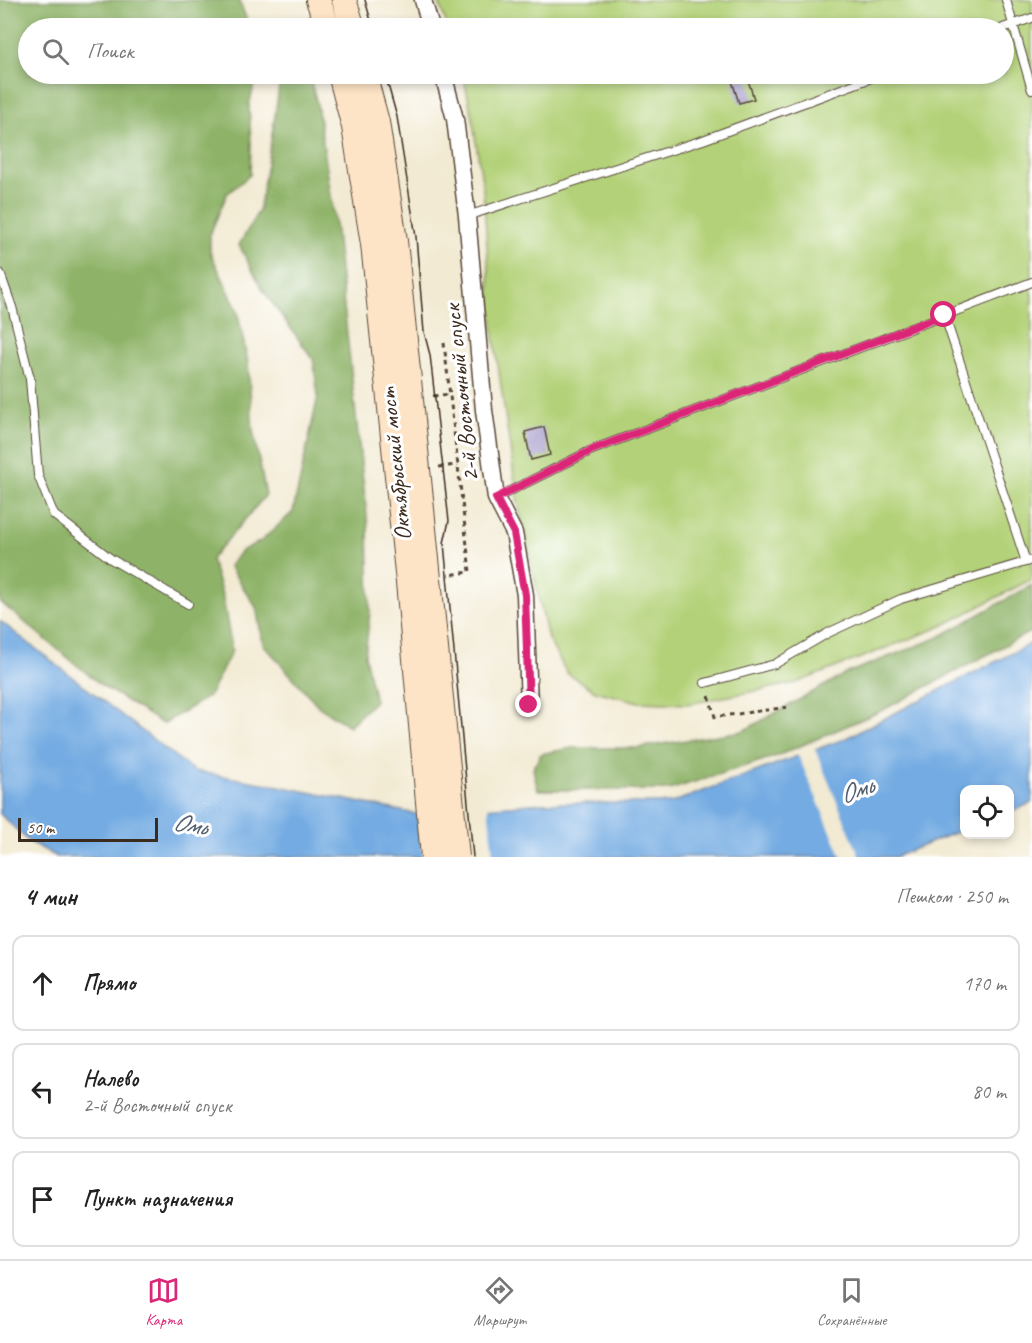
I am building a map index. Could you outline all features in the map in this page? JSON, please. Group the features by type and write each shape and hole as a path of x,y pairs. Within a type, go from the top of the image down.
{"main road":[{"path":"318,0 324,18"},
{"path":"344,0 349,18"},
{"name":"Октябрьский мост","path":"343,84 354,127 373,244 408,582 433,857"},
{"name":"Октябрьский мост","path":"367,84 377,122 395,241 457,857"}],"street":[{"path":"423,0 428,18"},
{"name":"2-й Восточный спуск","path":"446,84 455,119 467,216 483,410 496,498 514,533 525,595 529,705"}],"lane":[{"path":"1006,0 1011,18"},
{"path":"1014,25 1032,18"},
{"path":"1014,28 1032,90"},
{"path":"467,216 703,140 855,84"},
{"path":"0,273 12,307 30,379 38,475 54,515 111,559 188,604"},
{"path":"496,498 592,450 1032,282"},
{"path":"705,683 775,664 828,633 901,599 1029,561 944,315"}],"path":[{"path":"444,343 470,572"},
{"path":"428,396 450,394"},
{"path":"705,683 715,717 789,707"}],"green space":[{"path":"0,0 239,0 246,18 18,18 18,84 254,84 249,105 250,175 227,194 210,234 210,252 237,309 248,363 253,431 266,495 211,559 223,598 232,651 209,696 163,724 101,685 0,602"},
{"path":"438,0 1032,0 1032,579 940,627 796,683 688,704 639,702 595,691 567,673 548,639 518,503 493,331 483,188 465,84 1014,84 1014,18 444,18"},
{"path":"280,84 312,84 317,104 334,215 368,526 370,612 365,656 375,701 349,726 319,707 263,644 256,607 229,566 241,551 261,541 293,512 318,396 313,359 263,290 239,245 259,210"},
{"path":"1032,585 1032,631 881,711 777,756 669,790 538,790 533,769 541,754 571,748 637,748 743,731 847,673 937,638"}],"water":[{"name":"Омь","path":"0,621 194,771 416,814 542,803 671,803 844,739 1032,643 1032,803 1014,810 1014,785 960,785 960,831 895,857 57,857 28,841 0,814"}],"pier":[{"path":"814,747 860,857 842,857 797,753"},
{"path":"488,805 493,857 423,857 419,810"}],"building":[{"path":"733,84 749,84 754,99 739,103"},
{"path":"544,427 550,455 531,460 525,432"}],"tram line":[{"path":"365,0 370,18"},
{"path":"388,84 397,117 416,237 424,332 430,355 449,521 444,543 473,857"}],"route":[{"path":"529,705 525,595 514,533 496,498 592,450 944,315"}]}
